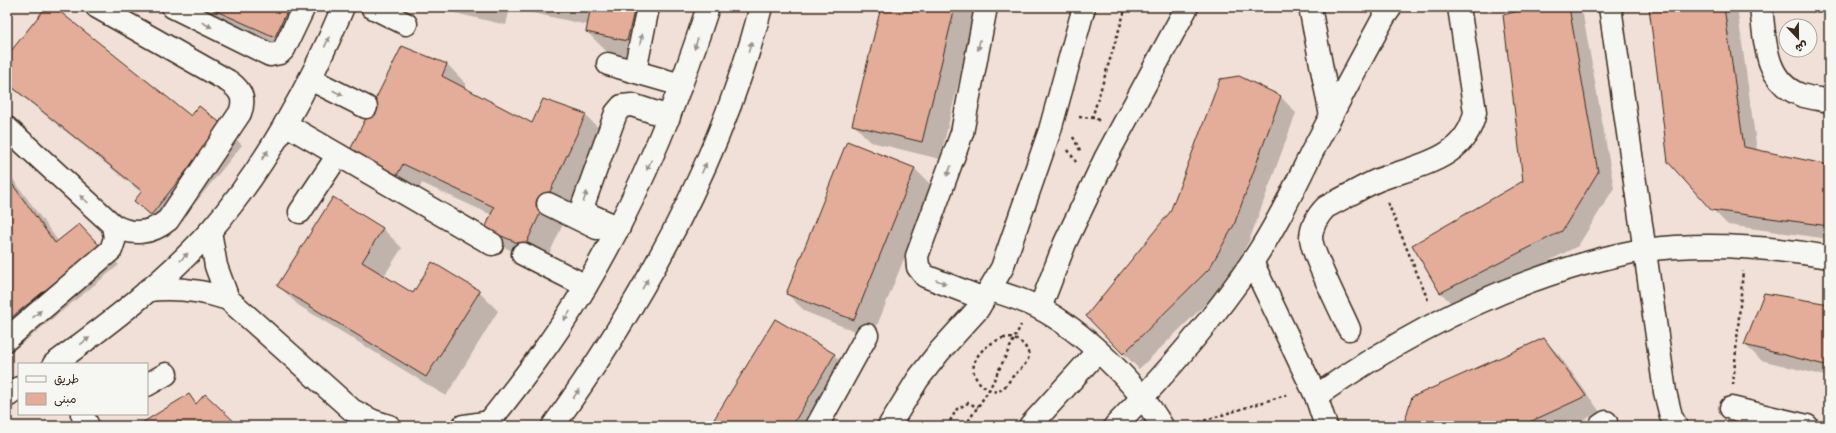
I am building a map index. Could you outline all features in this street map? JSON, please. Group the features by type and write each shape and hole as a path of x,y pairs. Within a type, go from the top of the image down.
{"street":[{"path":"7,128 113,225 126,231 141,233 160,226 168,220 240,113 243,106 243,98 240,91 228,81 97,7"},
{"path":"173,7 270,55 280,53 284,49 304,7"},
{"path":"55,363 105,326 148,290 210,230 250,179 285,124 310,79 343,7"},
{"path":"372,7 406,24"},
{"path":"635,71 648,7"},
{"path":"463,426 488,424 529,370 585,289 614,238 651,160 680,89 708,7"},
{"path":"553,426 608,348 674,230 726,116 761,7"},
{"path":"986,7 962,133 917,256 916,262 918,267 925,276 988,294 1016,297 1036,306 1060,320 1128,381 1162,426"},
{"path":"889,426 918,379 988,294 1002,268 1031,188 1061,93 1084,7"},
{"path":"1036,306 1106,157 1187,7"},
{"path":"1310,7 1331,116"},
{"path":"1115,426 1180,357 1214,315 1252,262 1272,230 1331,116 1384,17 1391,7"},
{"path":"1349,329 1312,246 1312,228 1320,213 1326,207 1379,180 1451,152 1464,139 1474,123 1476,112 1459,7"},
{"path":"1610,7 1665,392 1671,416 1676,426"},
{"path":"1761,7 1770,67 1776,76 1792,91 1802,95 1829,101"},
{"path":"608,68 635,71 680,89 608,68"},
{"path":"310,79 366,107"},
{"path":"614,238 588,214 583,205 616,113 622,106 632,105 669,117"},
{"path":"285,124 492,244"},
{"path":"300,212 338,155"},
{"path":"545,210 614,238"},
{"path":"7,339 111,250 116,238 113,225"},
{"path":"210,230 216,266 228,299"},
{"path":"1314,392 1438,322 1517,285 1580,265 1644,250 1697,246 1745,248 1804,253 1829,257"},
{"path":"521,257 585,289"},
{"path":"1252,262 1314,392 1326,426"},
{"path":"148,290 189,288 209,292 228,299 357,418 389,426"},
{"path":"817,426 867,335"},
{"path":"1030,426 1097,352"},
{"path":"148,384 166,374"},
{"path":"7,396 18,389"},
{"path":"1662,426 1665,392"},
{"path":"1731,408 1808,426"}],"path":[{"path":"1092,118 1126,7"},
{"path":"1075,117 1097,119 1099,124"},
{"path":"1072,134 1084,157"},
{"path":"1064,143 1080,168"},
{"path":"1379,180 1438,322"},
{"path":"1731,408 1745,248"},
{"path":"965,426 989,390 1015,338 1036,306"},
{"path":"1003,338 1015,338 1027,349 1029,356 1028,360 1002,389 998,391 989,390 976,378 974,373 974,364 981,352 993,341 1003,338"},
{"path":"1187,426 1314,392"},
{"path":"947,426 960,406 968,403 978,407"}],"building":[{"path":"46,7 54,7 191,116 199,106 223,125 151,215 134,201 142,191 7,83 7,56"},
{"path":"207,7 289,7 275,37"},
{"path":"572,7 635,7 627,41 586,32 590,11"},
{"path":"881,7 955,7 922,142 852,125"},
{"path":"1533,7 1569,7 1598,172 1562,231 1440,293 1412,245 1523,181 1503,15"},
{"path":"1649,7 1724,7 1744,147 1829,165 1829,226 1711,210 1668,162"},
{"path":"402,46 447,64 442,76 532,123 543,99 586,114 525,246 485,229 494,207 403,164 397,175 350,150"},
{"path":"1239,76 1281,96 1234,225 1209,269 1123,354 1086,316 1170,212 1220,79"},
{"path":"847,141 915,168 854,320 786,294"},
{"path":"7,177 55,243 79,224 100,246 7,321"},
{"path":"333,197 383,228 362,262 413,293 432,262 480,291 426,377 277,286"},
{"path":"1764,293 1829,304 1829,366 1744,345"},
{"path":"775,319 835,354 792,426 710,426"},
{"path":"1544,338 1586,396 1521,426 1403,426 1412,397"},
{"path":"189,394 196,404 205,394 239,426 137,426"}]}
